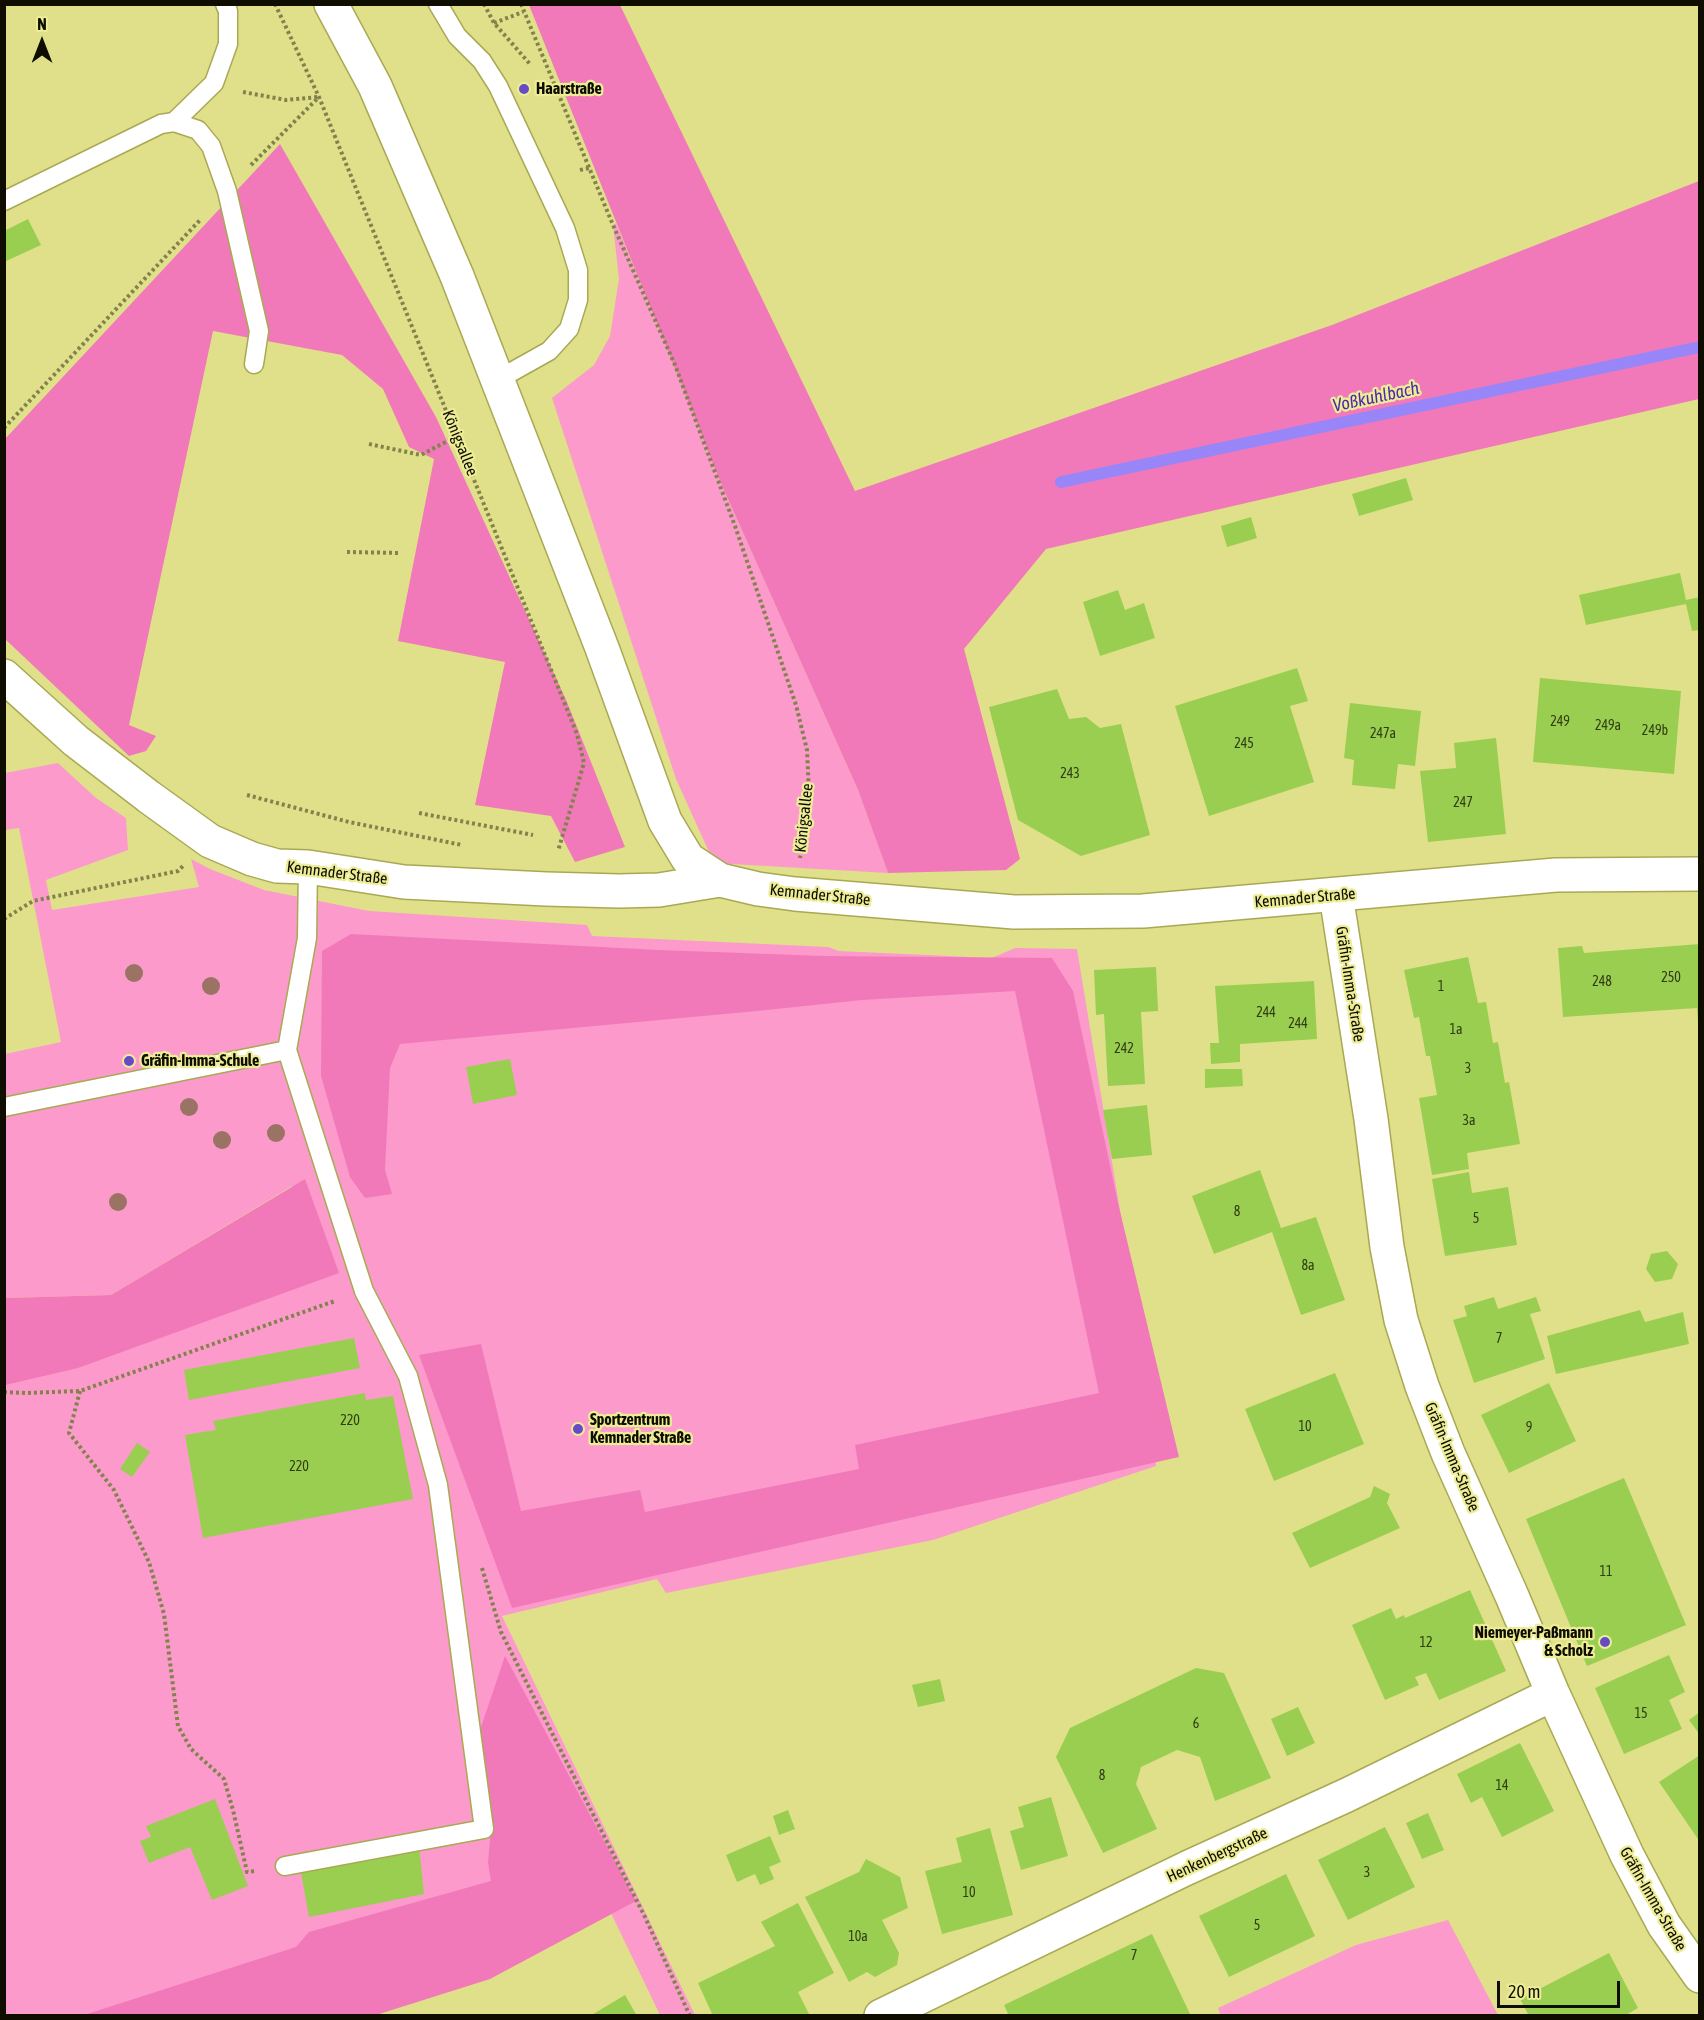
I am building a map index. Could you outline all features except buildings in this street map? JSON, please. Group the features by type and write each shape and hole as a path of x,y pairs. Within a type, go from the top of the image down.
{"street":[{"path":"331,4 375,86 457,276 602,648 665,821 688,859 720,880"},
{"path":"354,4 375,86"},
{"name":"Kemnader Straße","path":"4,676 76,741 210,841 252,859 277,866 308,867 405,882 619,891 659,890 720,880 758,889 795,894 1014,912 1143,911 1336,896 1556,875 1700,874"},
{"name":"Gräfin-Imma-Straße","path":"1336,896 1371,1119 1387,1248 1401,1320 1422,1386 1448,1453 1512,1596 1552,1694 1627,1855 1664,1925 1700,1976"},
{"name":"Henkenbergstraße","path":"881,2016 1347,1795 1552,1694"}],"lane":[{"path":"174,122 214,83 228,44 228,10 225,4"},
{"path":"438,4 457,36 482,61 498,86 565,228 578,270 578,300 569,329 549,351 499,379"},
{"path":"4,201 161,124 174,122 198,130 211,146 227,191 259,330 254,364"},
{"path":"285,1866 484,1829 438,1485 408,1376 364,1291 287,1050 307,938 308,867"},
{"path":"4,1107 287,1050"}],"path":[{"name":"Königsallee","path":"275,4 319,97 577,734 584,763 546,889"},
{"path":"484,4 494,23 530,64"},
{"name":"Königsallee","path":"521,4 589,168 675,365 735,526 796,705 807,750 809,793 795,894"},
{"path":"494,23 524,12"},
{"path":"214,83 231,90 286,100 319,97"},
{"path":"4,428 227,191 319,97"},
{"path":"580,170 589,168"},
{"path":"369,444 421,455 457,436"},
{"path":"347,552 400,553"},
{"path":"247,795 349,822 472,847"},
{"path":"419,813 533,835"},
{"path":"4,919 33,901 178,871 210,841"},
{"path":"4,1392 25,1394 80,1391 364,1291"},
{"path":"80,1391 69,1433 114,1490 149,1562 164,1614 178,1726 191,1749 224,1779 247,1872 285,1866"},
{"path":"501,1632 645,1917 690,2016"}],"shaded area":[{"path":"529,5 620,5 855,491 1332,325 1699,181 1699,399 1046,549 964,649 1020,859 1006,870 888,873 858,790 720,481"},
{"path":"280,144 436,417 567,702 625,847 575,862 551,816 475,805 505,662 398,641 434,459 409,447 383,389 342,355 213,331 129,725 156,736 146,751 129,756 5,639 5,439"},
{"path":"616,223 720,481 858,790 888,873 714,863 676,779 552,398 594,365 610,336 619,279 613,225"},
{"name":"Sportzentrum Kemnader Straße","path":"58,763 96,798 126,818 128,850 46,880 52,910 199,887 191,859 264,890 369,911 587,925 592,936 828,947 839,951 992,958 1015,948 1077,949 1150,1393 1156,1466 933,1540 666,1593 657,1579 502,1616 695,2015 660,2015 610,1911 299,2015 5,2015 4,1333 316,1264 292,1186 111,1295 5,1298 5,1054 61,1042 19,828 5,830 5,773"},
{"path":"351,934 824,956 1052,958 1073,991 1118,1203 1179,1457 512,1608 419,1355 481,1344 521,1511 640,1490 645,1512 859,1469 855,1445 1099,1393 1015,991 862,1000 400,1044 390,1068 385,1170 392,1194 365,1198 350,1177 321,1076 322,951"},
{"path":"305,1179 339,1273 78,1368 5,1385 5,1298 111,1295"},
{"path":"505,1656 636,1901 490,1979 376,2015 81,2016 296,1947 309,1932 491,1881 488,1862 492,1820 477,1739"},
{"path":"1448,1920 1498,2015 1221,2016 1218,2008 1356,1945"}],"waterway":[{"name":"Voßkuhlbach","path":"1061,482 1700,347"}],"place":[{"name":"Haarstraße","path":"524,89"},
{"name":"Gräfin-Imma-Schule","path":"129,1061"},
{"name":"Sportzentrum Kemnader Straße","path":"578,1429"},
{"name":"Niemeyer-Paßmann & Scholz","path":"1605,1642"}]}
